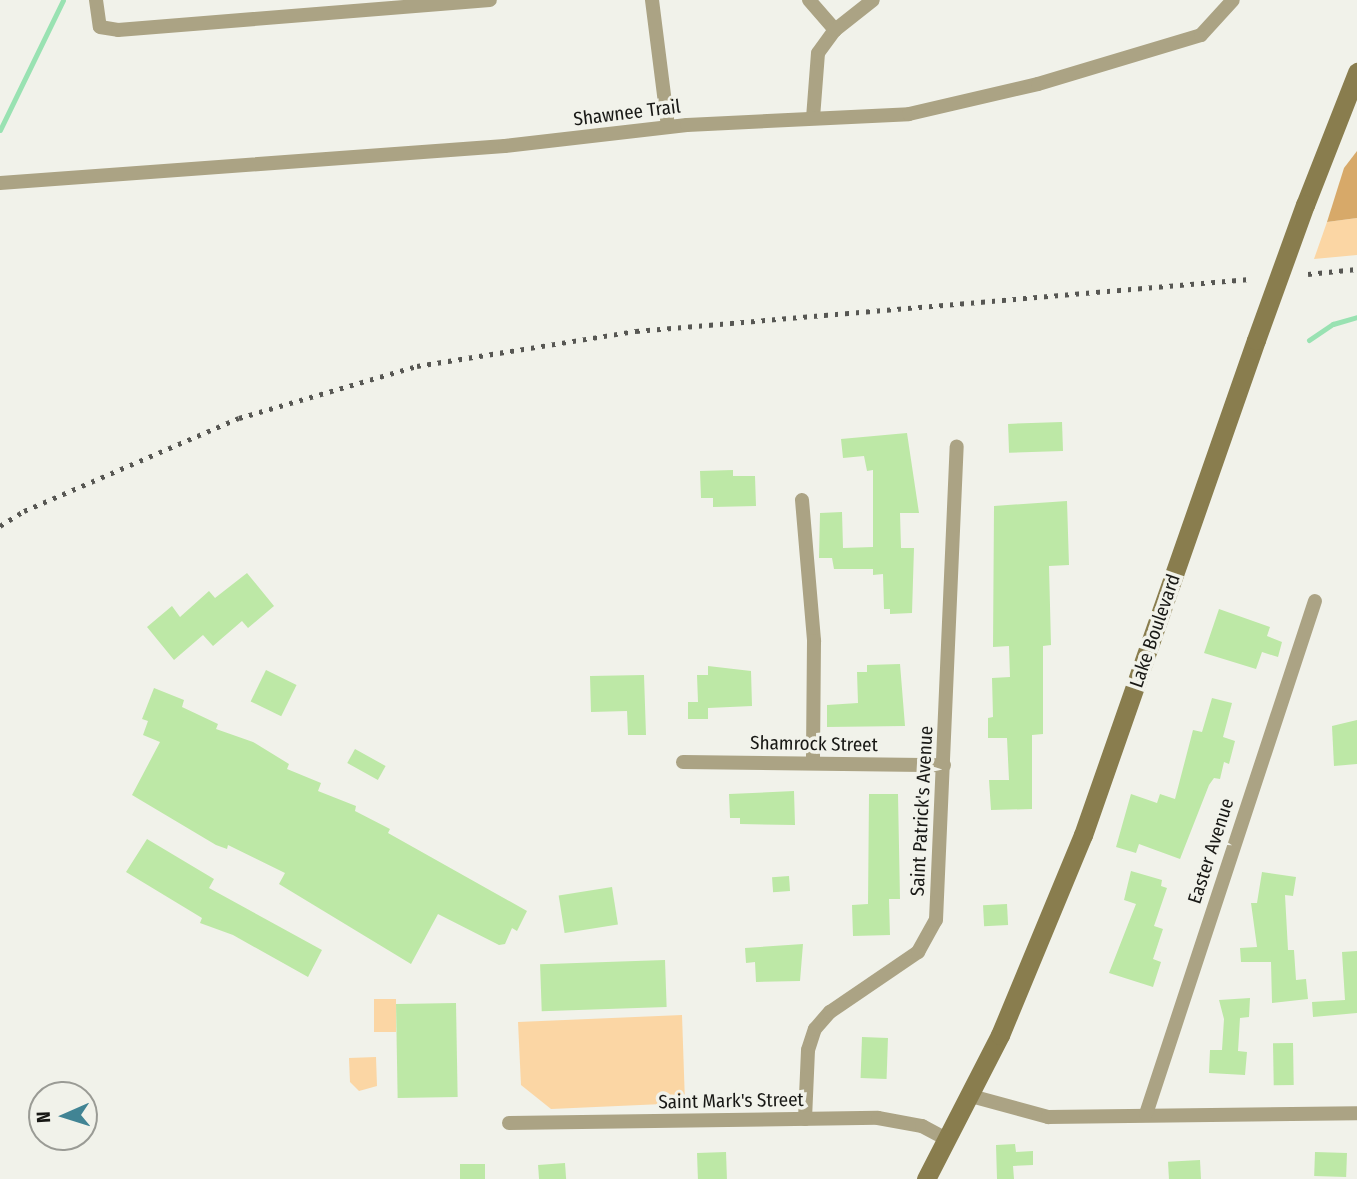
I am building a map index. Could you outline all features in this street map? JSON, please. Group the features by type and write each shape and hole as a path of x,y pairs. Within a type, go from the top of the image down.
{"main road":[{"name":"Lake Boulevard","path":"926,1179 971,1096 1083,835 1256,341 1357,72"}],"street":[{"path":"96,0 96,21 118,30 490,0"},
{"path":"652,0 668,127"},
{"path":"809,0 835,30"},
{"path":"813,118 813,67 835,30 873,0"},
{"name":"Shawnee Trail","path":"0,183 306,163 668,127 813,118 876,118 921,112 1038,84 1201,35 1233,0"},
{"name":"Saint Patrick's Avenue","path":"805,1119 808,1050 815,1029 830,1012 918,952 930,936 936,920 957,446"},
{"path":"802,500 813,628 813,763"},
{"name":"Easter Avenue","path":"1146,1114 1315,601"},
{"name":"Shamrock Street","path":"683,762 944,765"},
{"path":"971,1096 1037,1116 1357,1113"},
{"name":"Saint Mark's Street","path":"509,1123 878,1118 922,1126 948,1140"}],"shaded area":[{"path":"1357,151 1357,218 1327,222 1344,168"},
{"path":"1357,218 1357,255 1314,259 1327,222"},
{"path":"374,999 396,999 396,1032 374,1032"},
{"path":"682,1015 685,1103 551,1109 521,1085 518,1022"},
{"path":"376,1057 377,1086 359,1091 350,1082 349,1058"}],"building":[{"path":"1062,422 1063,451 1009,453 1008,424"},
{"path":"907,433 919,513 900,513 901,548 914,548 912,613 890,614 890,609 884,609 883,574 873,575 873,569 834,569 832,558 819,558 820,513 842,512 843,548 873,547 873,470 867,471 864,456 843,458 841,439"},
{"path":"733,470 733,476 755,476 756,506 713,507 713,498 701,498 700,471"},
{"path":"1067,501 1069,565 1049,566 1051,645 1043,646 1043,734 1032,735 1032,809 991,810 989,780 1009,780 1007,738 988,738 988,718 993,717 992,678 1010,677 1009,646 993,647 994,506"},
{"path":"247,573 274,606 248,628 242,621 213,646 203,635 174,660 147,627 172,606 180,617 209,591 215,598"},
{"path":"1219,609 1270,627 1267,636 1282,642 1278,657 1262,652 1256,669 1204,653"},
{"path":"900,664 905,726 827,727 827,705 858,703 857,672 867,672 867,665"},
{"path":"708,666 751,671 752,706 708,708 708,719 688,719 688,702 698,702 697,675 708,675"},
{"path":"266,670 297,685 281,716 251,701"},
{"path":"644,675 646,735 628,735 627,711 591,712 590,676"},
{"path":"154,688 184,700 182,707 218,724 216,729 253,742 289,764 287,769 321,783 318,791 356,806 355,811 390,829 388,833 527,911 517,931 512,928 505,944 499,945 438,914 411,964 279,884 285,873 228,845 227,849 216,845 132,795 160,742 143,735 148,721 142,719"},
{"path":"1212,698 1232,703 1223,737 1235,741 1229,764 1224,762 1220,779 1214,778 1209,785 1180,859 1139,844 1136,853 1116,847 1131,794 1157,803 1160,794 1175,799 1193,730 1202,732"},
{"path":"1357,720 1357,764 1334,766 1332,726"},
{"path":"355,749 386,766 378,780 347,763"},
{"path":"794,791 795,825 740,824 740,818 730,818 729,794"},
{"path":"869,794 898,794 900,899 889,899 890,935 853,936 852,905 868,904"},
{"path":"147,839 214,879 209,888 322,950 308,977 233,935 200,923 202,918 126,872"},
{"path":"1131,871 1162,880 1161,886 1167,888 1154,926 1163,929 1153,959 1161,962 1153,987 1109,973 1136,904 1124,900"},
{"path":"1262,872 1296,877 1293,896 1285,895 1288,950 1294,950 1296,980 1306,979 1308,999 1272,1003 1271,962 1241,962 1240,948 1257,947 1251,903 1257,903"},
{"path":"789,876 790,891 773,892 772,877"},
{"path":"612,887 618,925 565,933 559,895"},
{"path":"1007,904 1008,925 984,926 983,905"},
{"path":"803,944 800,981 756,982 755,962 746,963 745,948"},
{"path":"1357,951 1357,1013 1313,1017 1312,1002 1345,1000 1342,952"},
{"path":"665,960 667,1007 542,1011 540,964"},
{"path":"1250,998 1249,1017 1240,1018 1238,1051 1247,1052 1245,1075 1209,1073 1210,1050 1222,1050 1224,1019 1219,1000"},
{"path":"456,1003 458,1097 398,1098 396,1004"},
{"path":"862,1037 888,1038 887,1079 861,1078"},
{"path":"1273,1043 1293,1043 1294,1085 1274,1085"},
{"path":"1015,1144 1016,1152 1033,1151 1033,1165 1013,1166 1014,1179 997,1179 996,1145"},
{"path":"726,1152 727,1179 698,1179 697,1153"},
{"path":"1315,1152 1347,1153 1346,1177 1314,1176"},
{"path":"1200,1160 1201,1179 1169,1179 1168,1162"},
{"path":"565,1163 566,1179 539,1179 538,1165"},
{"path":"460,1164 485,1164 485,1179 460,1179"}],"waterway":[{"path":"0,130 63,0"},
{"path":"1309,340 1333,324 1357,317"}],"railway":[{"path":"1308,274 1357,269"},
{"path":"0,526 24,511 239,418 417,366 636,331 1250,279"}]}
